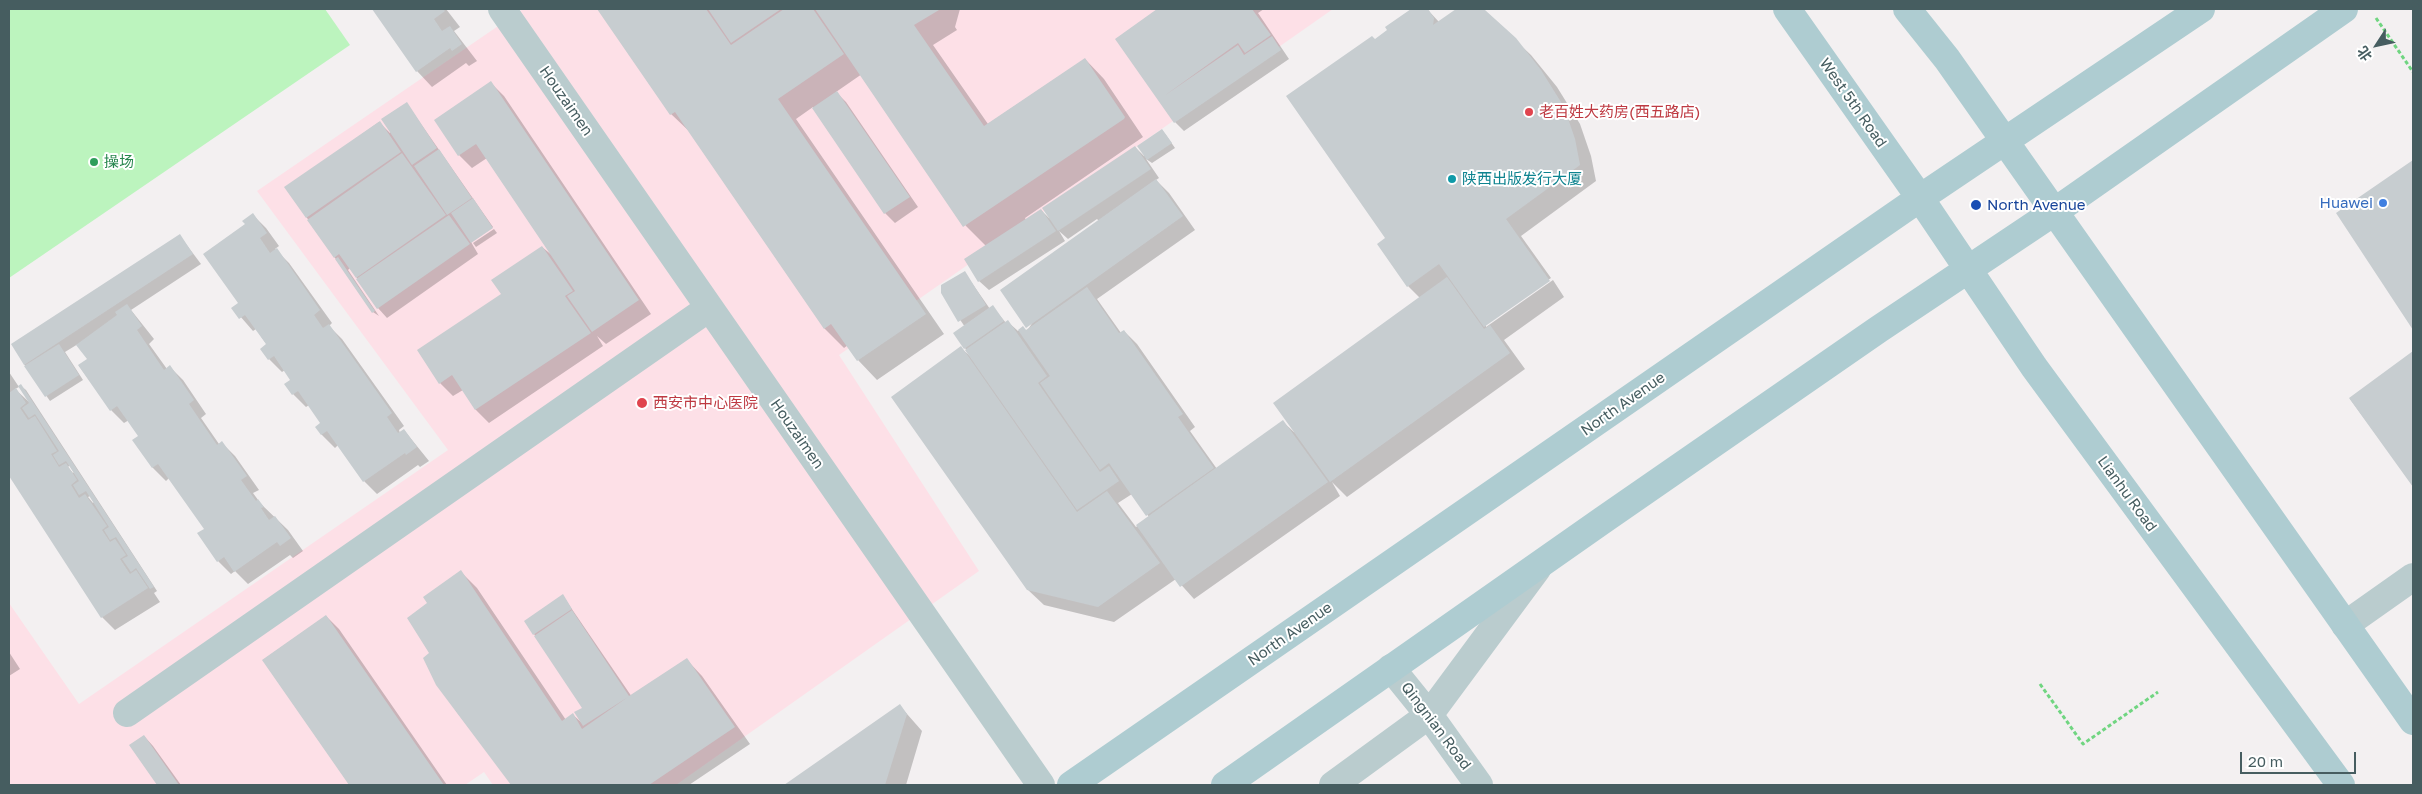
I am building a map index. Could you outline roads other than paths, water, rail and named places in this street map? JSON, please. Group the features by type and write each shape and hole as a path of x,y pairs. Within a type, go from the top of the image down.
{"main road":[{"name":"West 5th Road","path":"1787,9 1920,198"},
{"path":"1907,9 1947,59 2413,721"},
{"name":"North Avenue","path":"1071,785 1920,198 2201,9"},
{"path":"1225,785 1541,563 1879,329 2054,212 2344,9"},
{"name":"Lianhu Road","path":"1920,198 2034,367 2341,785"}],"street":[{"name":"Houzaimen","path":"502,9 1041,785"},
{"path":"127,713 709,308"},
{"path":"1333,785 1429,715 1541,563"},
{"path":"2345,625 2413,576"},
{"name":"Qingnian Road","path":"1391,668 1429,715 1479,785"}],"place":[{"name":"老百姓大药房(西五路店)","path":"1529,112"},
{"name":"操场","path":"94,162"},
{"name":"陕西出版发行大厦","path":"1452,179"},
{"name":"Huawei","path":"2383,203"},
{"name":"North Avenue","path":"1976,205"},
{"name":"西安市中心医院","path":"642,403"}]}
